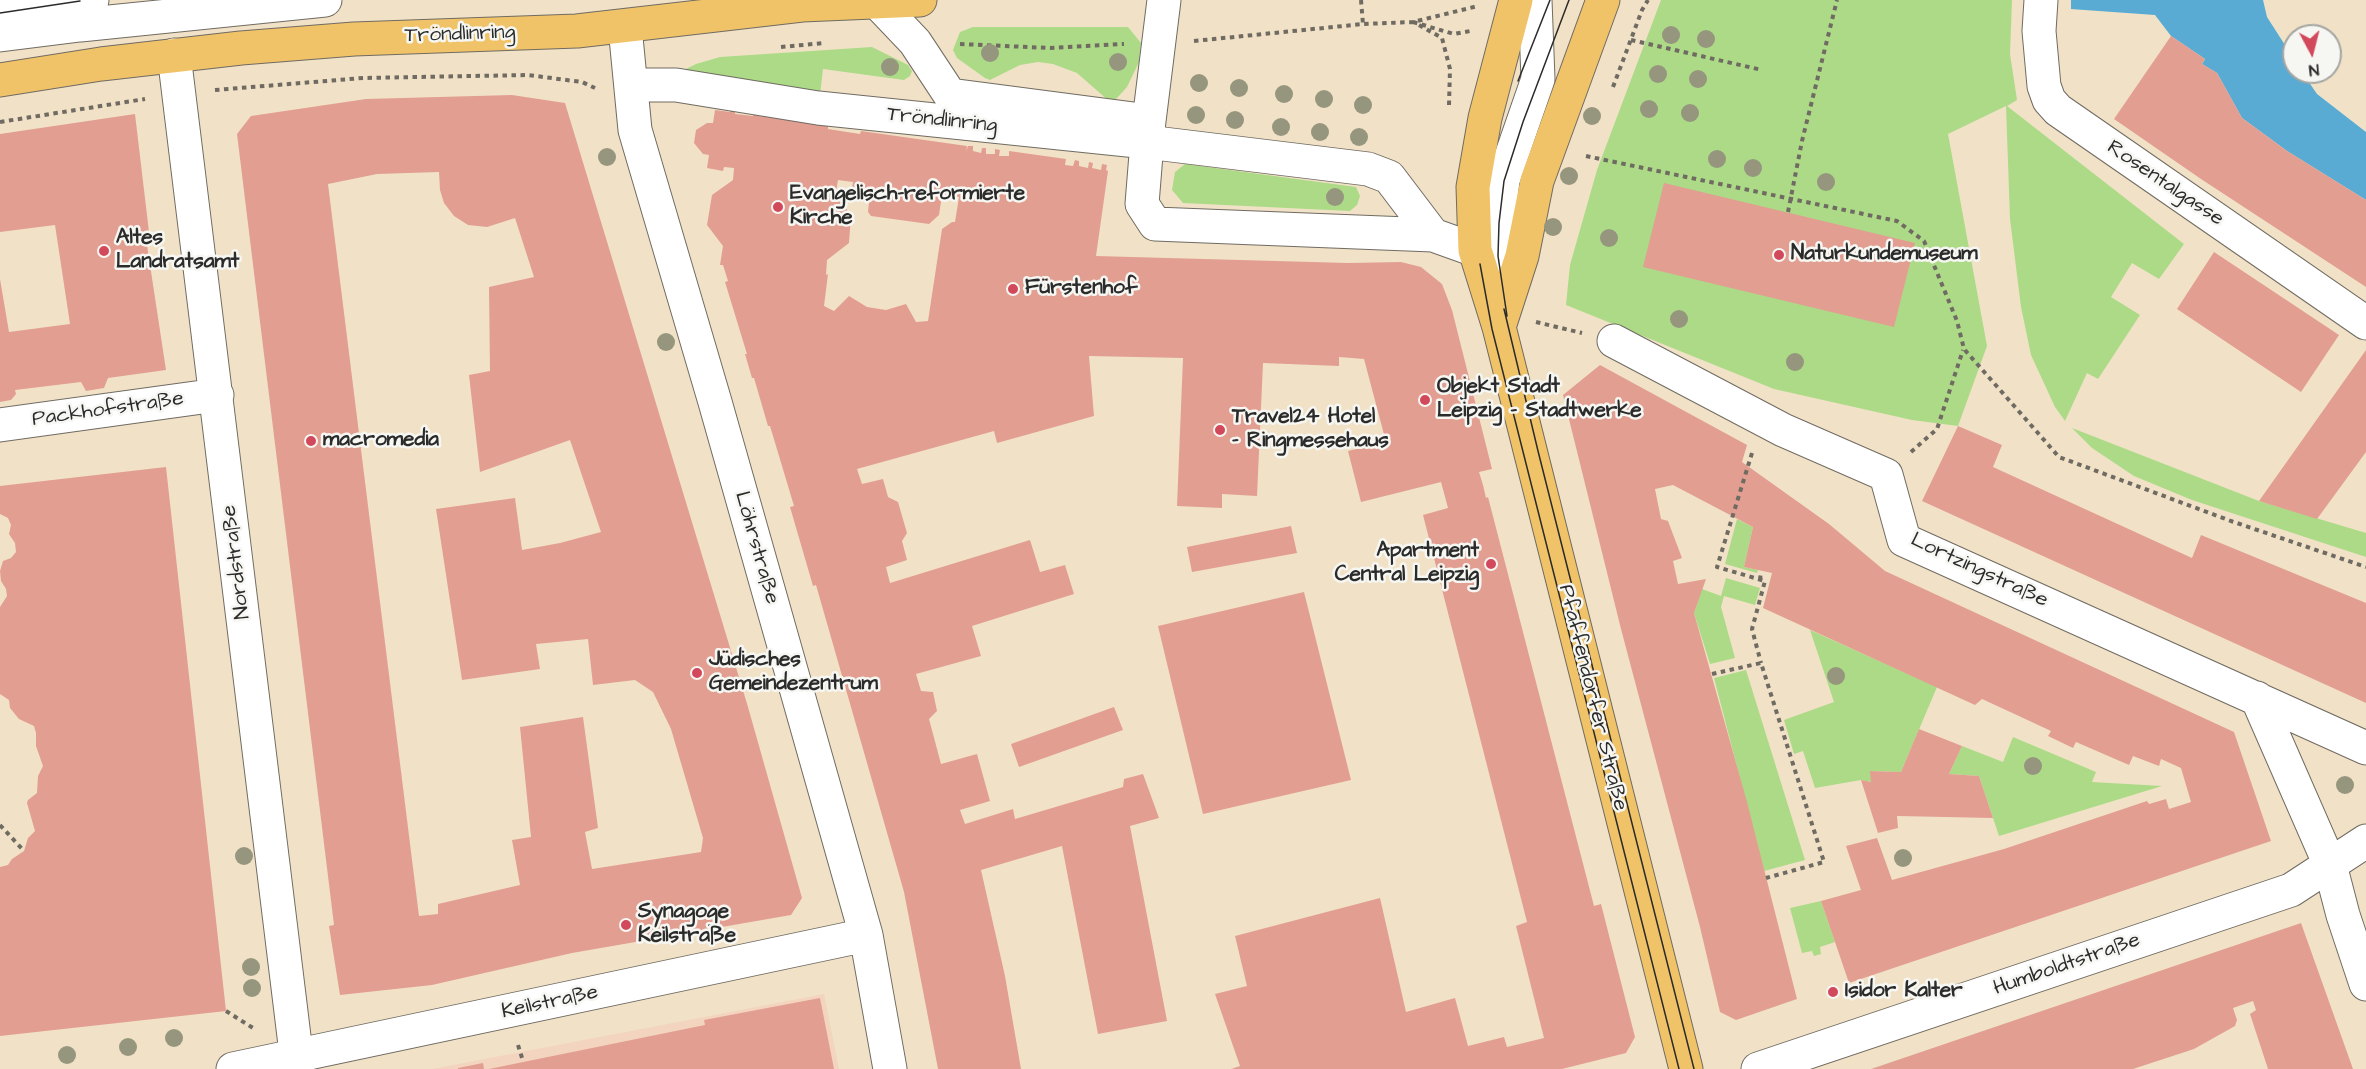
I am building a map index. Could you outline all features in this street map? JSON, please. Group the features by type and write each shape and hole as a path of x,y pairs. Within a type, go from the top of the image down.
{"main road":[{"name":"Tröndlinring","path":"0,80 174,55 354,39 577,31 802,5 921,0"},
{"path":"1502,318 1522,256 1537,181 1603,0"},
{"name":"Pfaffendorfer Straße","path":"1520,1 1485,118 1473,187 1477,257 1502,318 1686,1069"}],"street":[{"path":"0,10 92,0"},
{"path":"176,15 265,0"},
{"path":"0,35 325,0"},
{"path":"1164,0 1148,131 1142,204 1155,224 1433,235 1477,257"},
{"path":"1502,318 1498,274 1498,223 1503,180 1538,80 1520,1"},
{"path":"876,2 915,42 950,95 1148,131"},
{"name":"Rosentalgasse","path":"2040,14 2044,86 2049,100 2058,110 2366,323"},
{"name":"Löhrstraße","path":"625,27 635,130 866,935 890,1069"},
{"name":"Nordstraße","path":"174,55 297,1062"},
{"name":"Tröndlinring","path":"631,85 676,86 818,108 1148,131 1368,169 1389,177 1433,235"},
{"path":"1614,341 1783,430 1886,475"},
{"name":"Packhofstraße","path":"0,425 217,395"},
{"name":"Lortzingstraße","path":"1886,475 1904,540 2366,748"},
{"path":"2257,698 2330,866 2343,915 2366,984"},
{"name":"Humboldtstraße","path":"1758,1069 2291,890 2366,841"},
{"name":"Keilstraße","path":"233,1069 297,1062 866,935"}],"path":[{"path":"1361,0 1363,24"},
{"path":"1788,212 1802,141 1837,0"},
{"path":"915,42 1050,48 1225,39 1363,24 1413,22 1481,5"},
{"path":"1413,22 1442,38 1450,69 1449,102"},
{"path":"1631,40 1762,70"},
{"path":"769,48 826,43"},
{"path":"0,122 178,93 363,78 474,75 556,77 582,82 596,89 631,85"},
{"path":"1586,156 1897,221 1924,241 1957,321 1964,349 2059,457 2231,521 2366,567"},
{"path":"1502,318 1536,322 1614,341"},
{"path":"1886,475 1936,429 1964,349"},
{"path":"1748,466 1717,567 1765,581 1752,628 1824,862 1766,878"},
{"path":"1760,580 1761,570"},
{"path":"1712,674 1761,663"},
{"path":"0,825 24,851"}],"shaded area":[{"path":"824,994 839,1069 432,1069"}],"green space":[{"path":"1661,0 2012,0 2010,54 2017,100 2007,106 2184,244 2159,279 2132,263 2111,297 2140,315 2098,379 2087,373 2065,421 2055,407 2031,355 2021,307 2010,219 2006,106 1948,134 1987,346 1958,426 1912,420 1774,389 1566,305 1570,265 1597,170"},
{"path":"973,27 1128,27 1141,43 1139,62 1127,87 1116,99 1109,101 1077,73 1053,64 1038,62 1020,65 990,80 957,58 953,50 960,32"},
{"path":"872,47 908,65 912,71 910,76 904,80 823,69 819,103 678,73 696,64 720,57"},
{"path":"1185,164 1356,187 1360,196 1357,205 1350,211 1183,203 1172,190 1175,172"},
{"path":"2072,428 2259,501 2366,533 2366,557 2192,500 2134,476 2092,448"},
{"path":"1737,519 1753,527 1744,567 1758,570 1757,573 1725,564"},
{"path":"1726,578 1760,588 1755,605 1724,596 1721,607 1735,658 1710,664 1694,613 1702,589 1721,596"},
{"path":"1810,630 1937,687 1901,772 1871,771 1871,782 1861,780 1815,788 1803,751 1794,754 1784,720 1834,702"},
{"path":"1746,670 1805,860 1764,871 1714,678"},
{"path":"2013,737 2096,772 2092,782 2162,786 1999,836 1979,776 1949,774 1962,746 2003,762"},
{"path":"1821,901 1835,942 1820,947 1821,954 1814,956 1812,951 1802,953 1790,908"}],"water":[{"path":"2014,0 2263,0 2267,17 2282,40 2282,84 2310,84 2317,94 2366,132 2366,200 2287,151 2242,118 2217,73 2202,64 2205,59 2171,36 2155,15 2014,5"}],"pier":[{"path":"2012,0 2071,0 2071,12 2013,8"}],"building":[{"path":"2171,36 2205,59 2202,64 2217,73 2242,118 2287,151 2366,200 2366,287 2114,119"},
{"path":"512,95 565,103 748,707 802,898 791,915 572,953 432,985 340,995 329,926 334,925 237,134 251,116 366,99","holes":["439,172 440,190 444,203 454,216 468,225 487,227 515,218 534,277 489,287 490,371 469,375 480,472 570,440 601,532 522,550 515,498 436,509 462,680 540,669 536,644 588,639 593,685 635,680 653,692 671,729 703,838 701,852 592,869 585,832 598,828 583,717 520,727 531,837 512,840 520,885 438,904 438,914 419,916 328,184 377,174"]},
{"path":"730,108 735,109 735,114 753,116 754,111 759,112 759,116 828,125 828,129 860,134 861,131 967,146 966,151 968,146 973,146 973,151 981,153 982,148 986,148 986,154 995,154 995,149 1000,150 999,156 1009,156 1009,151 1066,159 1065,165 1073,166 1075,160 1079,161 1079,166 1088,168 1089,162 1093,163 1092,168 1101,170 1102,164 1107,165 1096,256 1348,263 1401,262 1421,267 1442,284 1452,310 1492,469 1479,472 1486,498 1488,497 1594,906 1601,904 1635,1037 1626,1053 1562,1069 1231,1069 1240,1066 1215,994 1247,986 1235,936 1380,898 1406,1012 1455,998 1468,1046 1504,1037 1507,1047 1544,1038 1516,926 1527,922 1423,515 1448,508 1441,482 1361,502 1348,451 1386,442 1364,359 1339,357 1339,366 1263,363 1257,496 1222,494 1222,508 1177,506 1183,358 1089,356 1094,416 997,443 994,431 857,469 862,484 883,479 888,497 898,502 907,533 902,541 907,560 886,567 890,583 1030,540 1040,572 1065,565 1074,594 972,626 981,656 916,674 921,691 933,692 937,711 929,719 941,764 977,754 990,801 960,810 965,824 1013,809 1015,819 1123,787 1124,779 1143,774 1159,818 1130,826 1167,1021 1098,1034 1062,846 981,870 1005,976 1021,1069 938,1069 904,892 816,585 813,586 790,507 794,506 745,354 747,354 725,282 728,281 723,265 720,265 723,246 707,225 712,195 733,180 734,168 724,167 723,171 707,168 709,155 703,154 694,143 696,130 707,123 713,123 715,110 730,112","holes":["838,180 853,182 851,194 855,201 869,202 868,212 871,216 929,224 939,215 942,195 959,197 955,222 942,229 928,321 916,322 906,304 886,310 867,307 849,296 834,311 824,306 828,274 826,275 827,260 849,243 851,215 838,198 836,192"]},
{"name":"Altes Landratsamt","path":"135,114 149,232 145,232 166,370 108,378 104,388 86,391 81,382 15,390 16,394 11,400 0,402 0,279 9,332 70,324 55,225 0,232 0,134"},
{"name":"Naturkundemuseum","path":"1664,183 1915,243 1894,327 1643,267"},
{"path":"2214,252 2339,335 2301,392 2177,309"},
{"path":"2366,350 2366,452 2317,519 2259,501"},
{"path":"1600,365 1747,445 1742,462 1829,524 1885,571 2234,732 2271,841 1849,983 1821,901 1861,890 1846,846 1877,838 1892,880 2004,849 2147,801 2149,804 2166,799 2169,809 2191,802 2181,768 2161,759 2159,766 2133,756 2129,765 2076,742 2073,748 2048,736 2051,731 1982,699 1975,705 1763,608 1772,573 1744,567 1753,527 1673,485 1655,489 1661,519 1668,521 1682,558 1673,561 1678,584 1706,579 1694,613 1747,802 1797,999 1736,1020 1720,1012 1563,395"},
{"path":"1958,426 2002,445 1993,467 2192,558 2201,535 2366,603 2366,703 1922,501"},
{"path":"166,467 226,1011 0,1036 0,867 8,865 12,859 24,851 28,838 35,831 27,803 37,793 38,776 43,766 36,746 34,726 19,719 10,708 9,700 0,694 0,607 7,596 0,571 3,561 11,558 16,552 15,543 9,534 11,525 8,518 0,514 0,486"},
{"path":"1291,526 1297,553 1192,572 1187,547"},
{"path":"1304,592 1351,780 1203,814 1158,626"},
{"path":"1114,707 1123,730 1019,767 1011,744"},
{"path":"1919,729 1962,746 1949,774 1979,776 1993,818 1897,816 1898,828 1878,833 1861,780 1871,782 1870,771 1901,772"},
{"path":"2301,923 2353,1069 2268,1069 2250,1014 2256,1010 2253,1001 2233,1008 2237,1020 2235,1026 2194,1049 2133,1069 1871,1069"},
{"path":"820,998 834,1069 489,1069 705,1025 704,1020"},
{"path":"483,1063 484,1069 458,1069 458,1068"}],"tram line":[{"path":"1518,81 1550,0"},
{"path":"1507,316 1498,256 1504,181 1523,122 1569,0"},
{"path":"0,13 80,1"},
{"path":"1480,264 1492,329 1679,1069"},
{"path":"1504,309 1694,1069"}],"place":[{"name":"Evangelisch-reformierte Kirche","path":"778,207"},
{"name":"Altes Landratsamt","path":"104,251"},
{"name":"Naturkundemuseum","path":"1779,255"},
{"name":"Fürstenhof","path":"1013,289"},
{"name":"Objekt Stadt Leipzig - Stadtwerke","path":"1425,400"},
{"name":"Travel24 Hotel - Ringmessehaus","path":"1220,430"},
{"name":"macromedia","path":"311,441"},
{"name":"Apartment Central Leipzig","path":"1491,564"},
{"name":"Jüdisches Gemeindezentrum","path":"697,673"},
{"name":"Synagoge Keilstraße","path":"626,925"},
{"name":"Isidor Kalter","path":"1833,992"}]}
